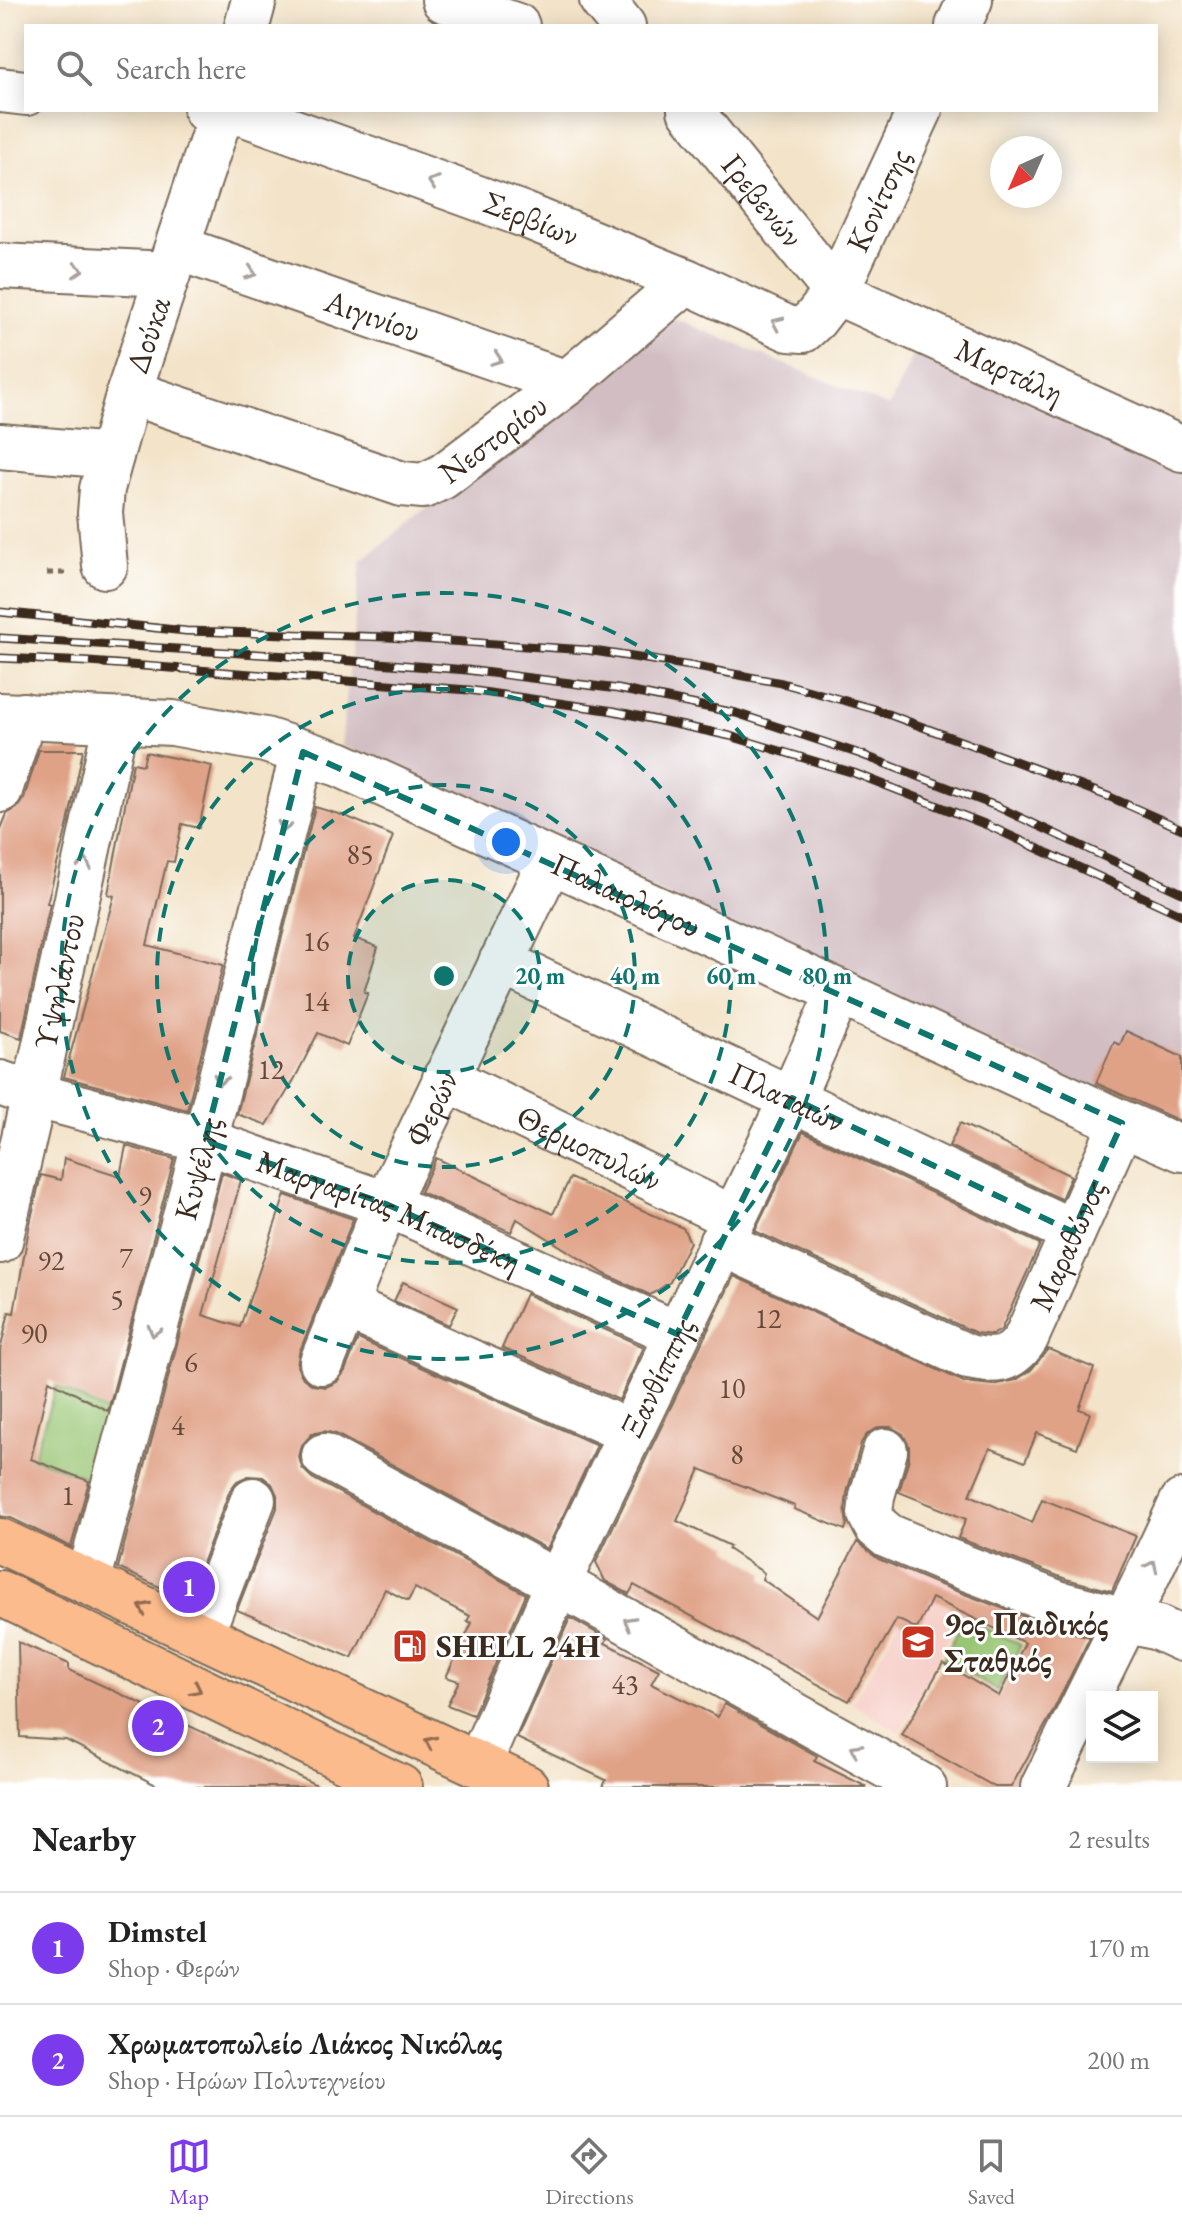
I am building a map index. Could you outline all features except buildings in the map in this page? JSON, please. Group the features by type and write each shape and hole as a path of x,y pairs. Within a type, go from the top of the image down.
{"main road":[{"path":"0,1541 526,1787"},
{"path":"0,1593 400,1787"}],"street":[{"path":"248,24 254,0"},
{"path":"444,0 511,24"},
{"path":"602,0 621,24"},
{"path":"959,24 970,0"},
{"path":"0,90 24,93"},
{"name":"Δούκα","path":"105,566 100,513 102,489 216,112"},
{"name":"Σερβίων","path":"231,112 245,114 522,214 686,281 789,329 803,330 836,292"},
{"name":"Γρεβενών","path":"692,112 836,292"},
{"name":"Κονίτσης","path":"836,292 919,112"},
{"name":"Αιγινίου","path":"0,266 173,261 567,383"},
{"name":"Νεστορίου","path":"129,392 402,484 423,486 442,477 567,383 686,281"},
{"name":"Μαρτάλη","path":"836,292 1182,449"},
{"path":"0,446 111,456"},
{"path":"0,790 12,715"},
{"name":"Παλαιολόγου","path":"12,715 173,723 265,740 303,752 376,780 1182,1149"},
{"name":"Υψηλάντου","path":"0,1241 17,1089 116,721"},
{"name":"Κυψέλης","path":"88,1582 205,1141 303,752"},
{"name":"Φερών","path":"322,1362 386,1204 550,861"},
{"name":"Πλαταιών","path":"501,962 1073,1232"},
{"name":"Ξανθίππης","path":"479,1764 558,1583 792,1098 839,992"},
{"name":"Θερμοπυλών","path":"445,1078 968,1357 993,1361 1003,1359"},
{"name":"Μαργαρίτας Μπασδέκη","path":"17,1089 205,1141 386,1204 677,1334"},
{"name":"Μαραθώνος","path":"1003,1359 1015,1353 1026,1338 1122,1123"},
{"path":"345,1306 629,1432"},
{"path":"885,1451 870,1514 876,1526 888,1536 1058,1603 1158,1628 1182,1639"},
{"path":"324,1456 924,1787"},
{"path":"201,1635 253,1500"},
{"path":"1043,1787 1182,1502"}],"highlighted area":[{"path":"303,752 1122,1123 1073,1232 792,1098 677,1334 386,1204 205,1141"}],"shaded area":[{"path":"661,313 889,407 916,349 1182,471 1182,1130 341,746 361,562"},
{"name":"9ος Παιδικός Σταθμός","path":"856,1535 977,1583 900,1732 852,1704 898,1624 833,1588"}],"green space":[{"path":"56,1386 118,1418 100,1483 33,1458"},
{"path":"964,1618 1021,1645 997,1691 943,1659"}],"railway":[{"path":"0,612 186,631 388,637 587,650 691,666 782,683 874,709 1110,797 1182,829"},
{"path":"0,638 467,670 618,689 736,713 860,754 996,806 1182,893"},
{"path":"0,658 469,690 614,711 730,736 854,773 987,825 1182,915"}],"place":[{"name":"Dimstel","path":"189,1587"},
{"name":"9ος Παιδικός Σταθμός","path":"918,1642"},
{"name":"SHELL 24H","path":"410,1646"},
{"name":"Χρωματοπωλείο Λιάκος Νικόλας","path":"158,1726"}]}
